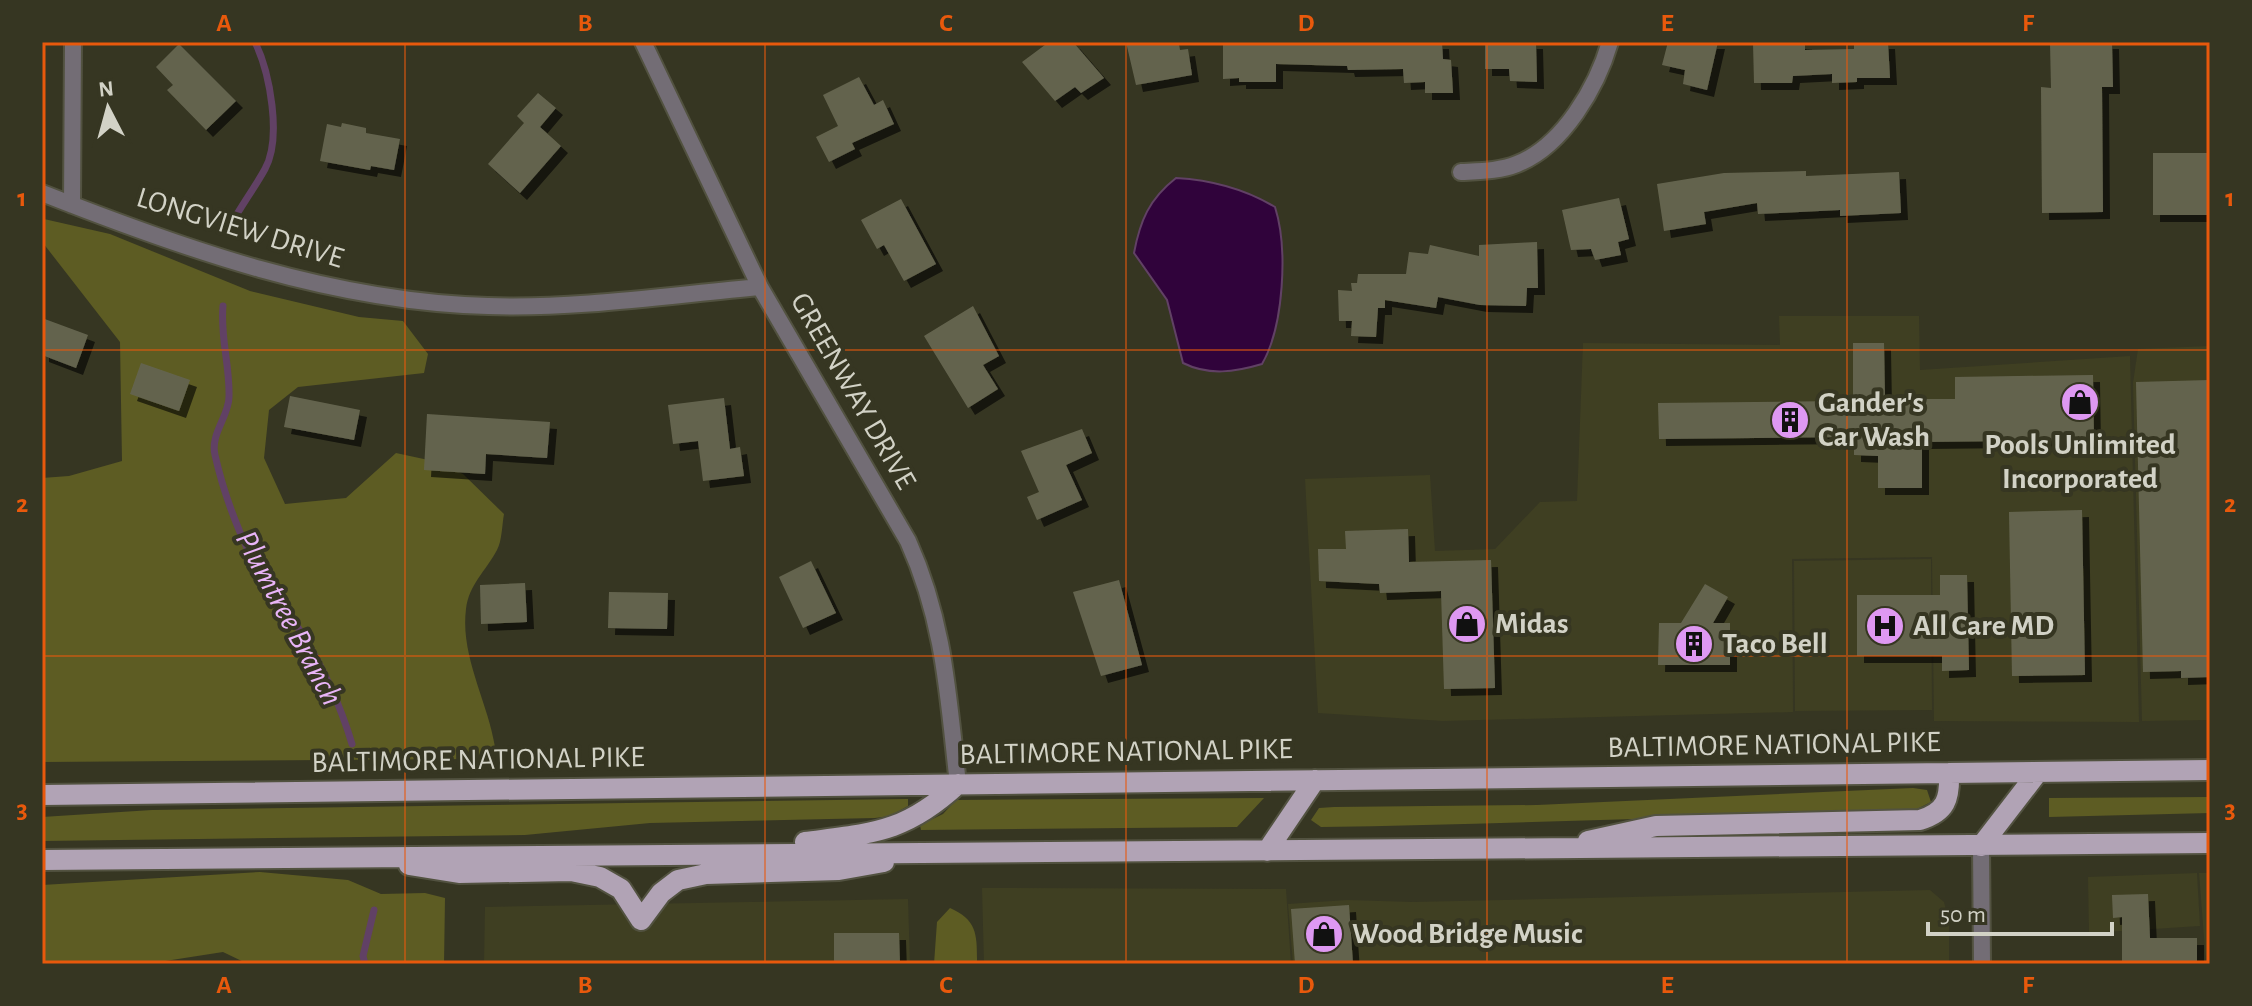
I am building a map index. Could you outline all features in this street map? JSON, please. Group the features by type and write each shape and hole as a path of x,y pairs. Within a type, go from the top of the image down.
{"main road":[{"name":"BALTIMORE NATIONAL PIKE","path":"42,795 2210,770"},
{"path":"1981,846 2038,772"},
{"path":"1549,850 1656,826 1920,820 1938,814 1946,804 1950,792 1949,773"},
{"path":"1267,851 1315,780"},
{"path":"706,854 882,832 915,819 958,784"},
{"path":"42,860 2210,843"},
{"path":"350,856 459,873 571,871 600,877 621,889 641,920 661,893 678,880 839,870 947,851"}],"street":[{"path":"72,205 73,42"},
{"name":"GREENWAY DRIVE","path":"643,42 760,287 908,541 928,586 940,630 958,784"},
{"path":"1461,172 1518,164 1545,148 1570,121 1606,57 1610,42"},
{"name":"LONGVIEW DRIVE","path":"42,193 262,270 356,292 419,301 488,306 565,305 760,287"},
{"path":"1981,846 1982,964"}],"shaded area":[{"path":"1176,178 1227,186 1275,207 1282,243 1282,287 1275,329 1262,364 1222,371 1203,370 1183,363 1167,300 1134,253 1147,211"},
{"path":"44,219 110,234 250,291 359,317 403,321 428,354 424,373 298,387 269,410 264,458 285,504 346,498 396,453 433,461 463,474 504,514 499,546 468,600 465,627 471,661 495,747 474,759 42,762 42,478 69,476 122,461 120,342 43,243"},
{"path":"1779,316 1919,316 1920,370 2130,356 2139,722 1934,721 1932,557 1792,559 1793,712 1443,721 1318,713 1305,479 1430,475 1435,551 1495,549 1540,502 1577,501 1583,343 1780,345"},
{"path":"2210,346 2210,720 2142,721 2133,383 2138,349"},
{"path":"1931,559 1932,710 1795,711 1794,561"},
{"path":"1913,788 1927,790 1931,802 1911,812 1321,827 1311,820 1319,808 1334,807 1537,805"},
{"path":"2210,797 2210,813 2049,817 2049,798"},
{"path":"1264,798 1237,827 921,830 920,825 943,814 956,800"},
{"path":"908,799 908,806 890,816 875,818 650,823 525,835 42,841 42,817 152,810"},
{"path":"260,872 348,880 381,894 425,893 445,898 444,964 248,964 223,952 146,964 42,964 42,885"},
{"path":"2197,873 2200,926 2089,933 2088,877"},
{"path":"2199,873 2210,873 2210,964 2206,964"},
{"path":"982,888 1286,889 1291,964 984,964"},
{"path":"1930,890 1944,902 1949,922 1949,964 1293,964 1288,904 1347,900 1413,902"},
{"path":"908,899 910,964 484,964 485,907"},
{"path":"950,908 966,918 974,930 977,964 934,964 937,922"}],"building":[{"path":"1049,42 1073,42 1104,78 1081,93 1075,87 1055,101 1022,62"},
{"path":"1126,42 1179,44 1180,50 1188,49 1192,75 1136,85"},
{"path":"1223,42 1442,42 1443,59 1451,60 1453,93 1425,93 1425,82 1404,83 1403,69 1348,70 1347,66 1276,64 1276,82 1223,79"},
{"path":"1485,42 1536,42 1537,82 1510,81 1509,69 1485,69"},
{"path":"1668,42 1718,42 1707,90 1683,84 1685,70 1662,65"},
{"path":"1753,42 1805,42 1805,50 1854,49 1854,42 1888,42 1890,78 1857,78 1857,82 1832,83 1832,74 1793,76 1792,83 1754,83"},
{"path":"2050,42 2112,42 2113,87 2102,87 2103,212 2042,213 2041,87 2051,88"},
{"path":"179,44 236,101 206,130 167,90 173,85 156,67"},
{"path":"859,77 874,105 883,100 894,124 852,143 855,149 829,162 816,137 838,126 823,95"},
{"path":"538,93 556,108 540,127 561,146 520,193 488,164 524,123 517,116"},
{"path":"342,123 366,128 366,133 400,139 394,170 371,166 370,170 320,161 327,124 341,127"},
{"path":"2153,153 2210,153 2210,215 2153,215"},
{"path":"1806,171 1806,176 1899,172 1901,213 1840,216 1840,210 1758,214 1757,203 1704,212 1706,224 1664,231 1657,184 1724,173"},
{"path":"1619,198 1629,239 1618,242 1621,255 1595,260 1591,249 1571,250 1562,210"},
{"path":"901,199 936,264 904,281 884,245 877,249 861,220"},
{"path":"1537,242 1538,288 1527,288 1526,306 1480,305 1438,297 1436,308 1385,300 1385,308 1378,308 1376,337 1351,336 1352,321 1339,321 1338,290 1352,291 1351,283 1357,283 1358,274 1406,274 1409,252 1428,254 1430,245 1479,256 1479,245"},
{"path":"973,306 999,356 983,365 998,389 968,408 924,336"},
{"path":"42,318 88,335 76,368 42,355"},
{"path":"1853,343 1884,343 1885,399 1955,399 1955,377 2093,375 2094,440 1922,442 1922,488 1878,488 1878,456 1854,455 1854,437 1659,439 1658,403 1853,401"},
{"path":"141,363 190,380 179,411 130,394"},
{"path":"2210,380 2210,677 2181,678 2181,671 2143,672 2136,382"},
{"path":"290,396 360,410 354,440 284,427"},
{"path":"724,398 730,449 740,447 744,476 703,481 698,441 673,444 668,405"},
{"path":"427,414 550,422 547,458 486,454 485,474 424,470"},
{"path":"1082,429 1092,453 1066,465 1082,500 1037,520 1027,497 1039,492 1021,451"},
{"path":"2082,510 2085,675 2012,676 2009,512"},
{"path":"1408,529 1409,562 1491,560 1495,688 1444,689 1441,591 1380,593 1379,584 1319,581 1318,549 1346,549 1345,531"},
{"path":"811,561 836,613 803,628 779,577"},
{"path":"1940,575 1967,575 1969,670 1942,671 1942,656 1857,656 1857,595 1940,595"},
{"path":"1119,580 1142,665 1101,676 1073,592"},
{"path":"525,583 527,622 481,624 480,585"},
{"name":"Taco Bell","path":"1705,584 1728,597 1713,623 1730,623 1730,665 1658,665 1659,623 1681,623"},
{"path":"609,592 668,593 667,629 608,628"},
{"path":"2148,894 2150,938 2197,938 2197,964 2122,964 2122,917 2113,918 2112,895"},
{"path":"1349,905 1353,964 1295,964 1291,909"},
{"path":"834,933 899,933 900,964 834,964"}],"waterway":[{"name":"Plumtree Branch","path":"229,228 265,169 273,140 269,88 255,42"},
{"name":"Plumtree Branch","path":"223,306 229,397 214,447 220,474 247,549 276,600 299,629 317,660 337,701 352,744"},
{"name":"Plumtree Branch","path":"365,964 363,956 374,910"}],"place":[{"name":"Pools Unlimited Incorporated","path":"2080,402"},
{"name":"Gander's Car Wash","path":"1790,420"},
{"name":"Midas","path":"1467,624"},
{"name":"All Care MD","path":"1885,626"},
{"name":"Taco Bell","path":"1694,644"},
{"name":"Wood Bridge Music","path":"1324,934"}]}
